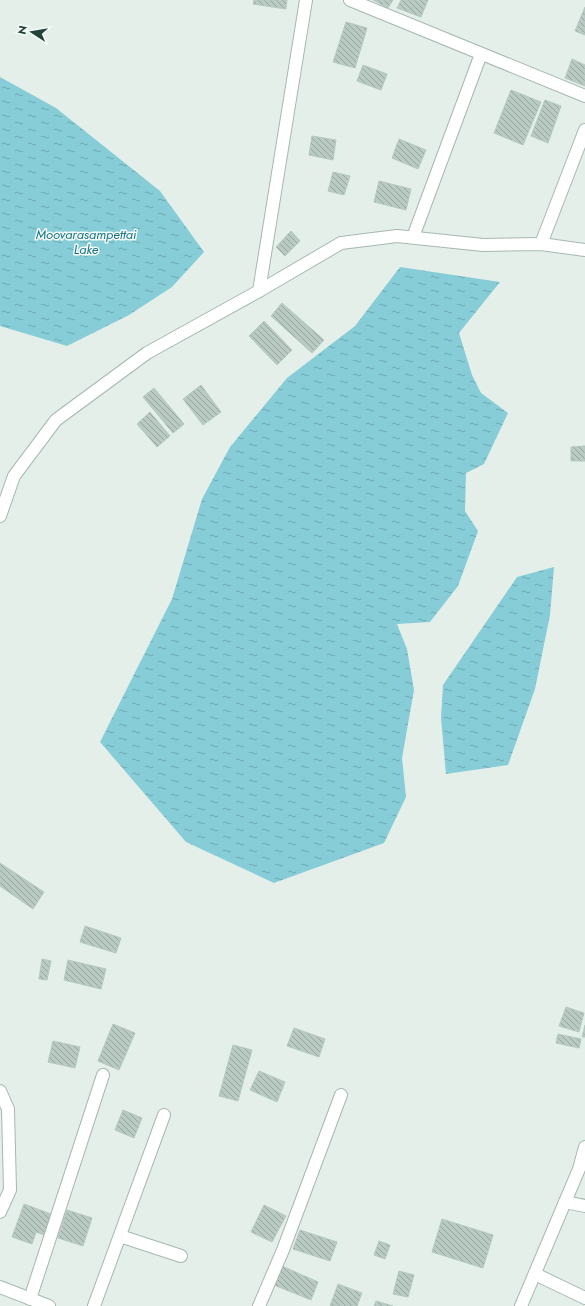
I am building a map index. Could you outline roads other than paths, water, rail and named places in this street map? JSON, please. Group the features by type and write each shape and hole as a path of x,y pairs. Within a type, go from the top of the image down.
{"street":[{"path":"259,291 306,0"},
{"path":"350,0 585,96"},
{"path":"413,237 482,54"},
{"path":"541,244 585,130"},
{"path":"0,516 14,476 56,420 147,353 259,291 341,243 397,236 483,244 541,244 585,250"},
{"path":"30,1299 103,1075"},
{"path":"0,1091 8,1109 10,1190 0,1212"},
{"path":"259,1306 283,1250 342,1095"},
{"path":"94,1306 164,1115"},
{"path":"521,1306 579,1170 585,1147"},
{"path":"566,1202 585,1206"},
{"path":"120,1236 181,1256"},
{"path":"535,1274 585,1298"},
{"path":"0,1287 49,1306"}],"water":[{"name":"Moovarasampettai Lake","path":"0,77 56,108 160,191 204,252 172,287 129,315 67,346 0,326"},
{"path":"400,267 500,282 459,333 472,375 481,393 508,413 484,464 466,473 465,511 478,531 458,586 430,622 397,624 407,649 414,690 402,758 406,797 384,843 274,883 186,842 100,742 172,599 202,499 230,447 287,378 355,326"},
{"path":"554,567 550,615 535,689 508,765 446,774 441,718 443,685 517,577"}]}
